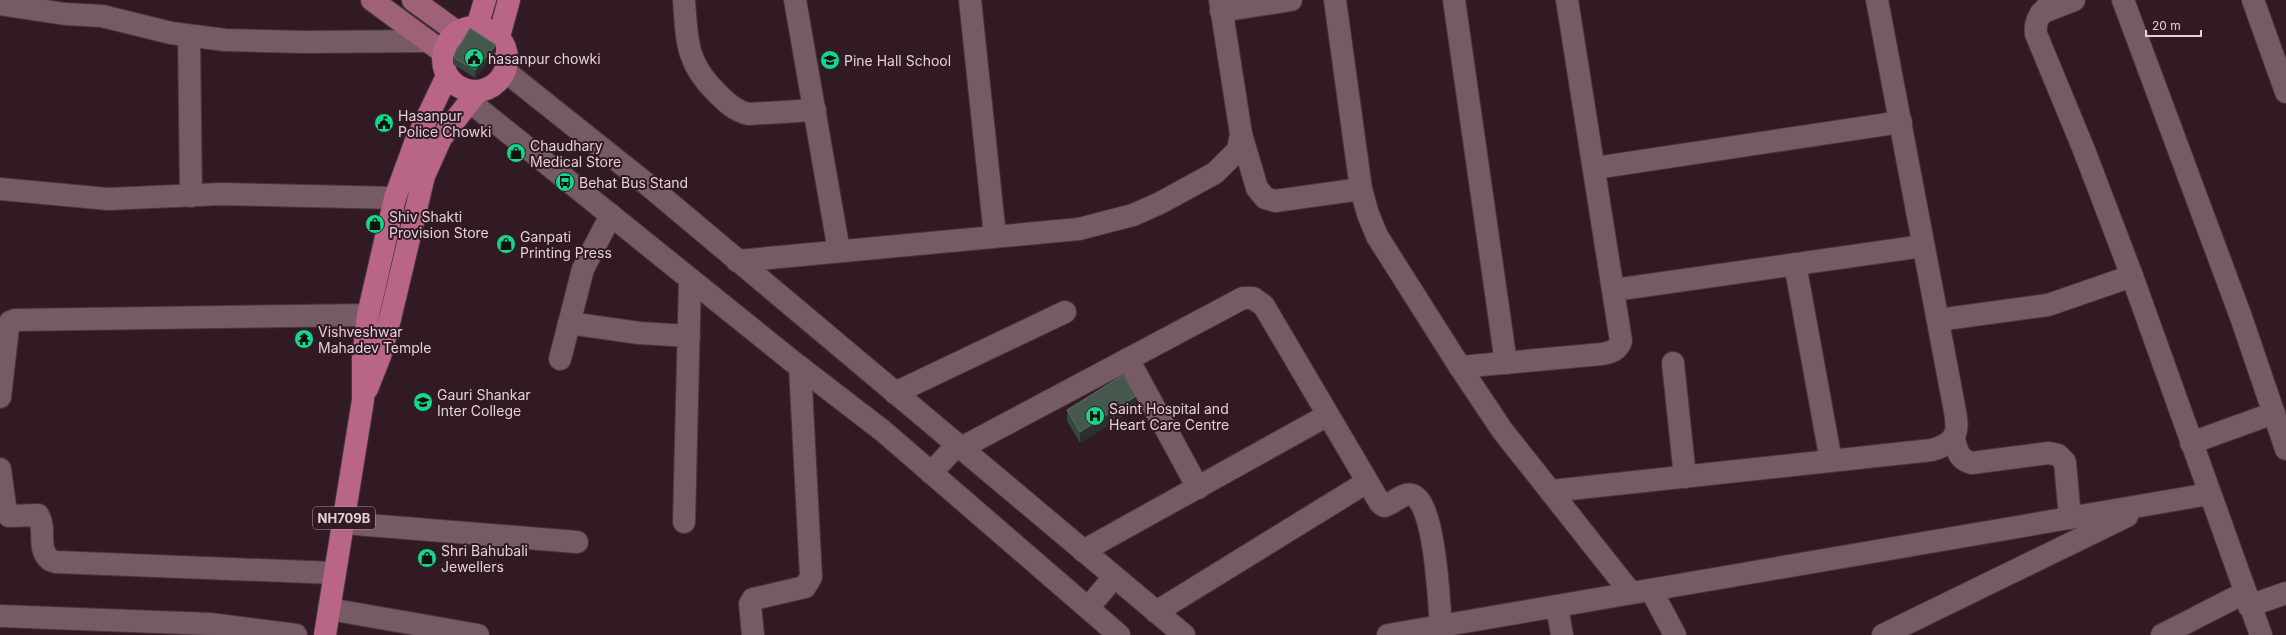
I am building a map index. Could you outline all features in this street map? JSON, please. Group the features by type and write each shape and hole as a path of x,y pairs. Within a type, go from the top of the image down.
{"highway":[{"path":"474,96 456,85 447,76 436,47 467,30 485,0"},
{"path":"498,37 509,0"},
{"path":"467,30 489,30 498,37 505,47 507,59 505,71"},
{"name":"NH709B","path":"363,400 380,356 424,176 441,138 474,96 499,81 505,71"},
{"name":"NH709B","path":"325,635 363,400 363,358 368,315 395,198 415,143 447,76"}],"main road":[{"path":"372,0 436,47"},
{"path":"413,0 467,30"}],"street":[{"path":"684,0 687,42 690,55 701,76 729,105 748,114 814,110"},
{"path":"795,0 839,251"},
{"path":"970,0 995,236"},
{"path":"1290,0 1221,6 1241,134 1257,188 1265,198 1275,201 1362,189"},
{"path":"1335,0 1362,189 1368,214 1377,236 1502,430 1551,491 1641,592 1675,635"},
{"path":"1454,0 1506,363"},
{"path":"1460,367 1612,352 1619,347 1621,341 1595,168 1567,0"},
{"path":"1877,0 1958,426 1954,439 1958,454 1964,461 1972,463 2049,453 2058,455 2065,462 2070,518"},
{"path":"2074,0 2046,7 2035,24 2036,34 2084,150 2132,276 2247,600 2261,635"},
{"path":"2123,0 2238,310 2286,449"},
{"path":"2253,0 2286,92"},
{"path":"0,4 65,14 102,16 189,36 225,40 436,47"},
{"path":"189,36 191,196"},
{"path":"505,71 648,185 895,393 947,457 1119,635"},
{"path":"474,96 611,215 800,367 856,410 947,457 1083,551 1111,581 1156,612 1184,635"},
{"path":"1595,168 1901,122"},
{"path":"737,261 1079,229 1133,215 1160,204 1215,173 1238,150 1241,134"},
{"path":"0,188 108,199 249,194 395,198"},
{"path":"560,359 583,269 611,215"},
{"path":"1614,290 1923,246"},
{"path":"1795,264 1831,461"},
{"path":"1938,320 2048,305 2132,276"},
{"path":"684,522 690,279"},
{"path":"947,457 1243,298 1253,298 1264,306 1380,503 1384,506 1409,494 1418,498 1426,511 1431,530 1441,626"},
{"path":"895,393 1065,312"},
{"path":"0,397 8,328 10,322 15,320 368,315"},
{"path":"569,323 639,333 689,336"},
{"path":"1128,359 1198,488"},
{"path":"1674,364 1685,477"},
{"path":"753,635 750,604 753,599 805,587 811,577 800,367"},
{"path":"2191,443 2274,413"},
{"path":"1083,551 1328,415"},
{"path":"1551,491 1932,450 1943,447 1954,439"},
{"path":"0,469 6,513 9,516 38,515 42,524 43,549 50,560 56,562 335,573"},
{"path":"1156,612 1367,482"},
{"path":"1388,635 2209,494"},
{"path":"1883,635 2150,505"},
{"path":"343,524 577,542"},
{"path":"1090,605 1111,581"},
{"path":"2162,635 2247,600 2286,593"},
{"path":"1557,606 1562,635"},
{"path":"329,609 478,635"},
{"path":"0,616 203,624 296,635"}],"building":[{"name":"hasanpur chowki","path":"470,28 496,45 475,70 453,57"},
{"path":"1123,375 1136,396 1080,432 1067,410"}],"place":[{"name":"hasanpur chowki","path":"474,58"},
{"name":"Pine Hall School","path":"830,60"},
{"name":"Hasanpur Police Chowki","path":"384,123"},
{"name":"Chaudhary Medical Store","path":"516,153"},
{"name":"Behat Bus Stand","path":"565,182"},
{"name":"Shiv Shakti Provision Store","path":"375,224"},
{"name":"Ganpati Printing Press","path":"506,244"},
{"name":"Vishveshwar Mahadev Temple","path":"304,339"},
{"name":"Gauri Shankar Inter College","path":"423,402"},
{"name":"Saint Hospital and Heart Care Centre","path":"1095,416"},
{"name":"Shri Bahubali Jewellers","path":"427,558"}]}
